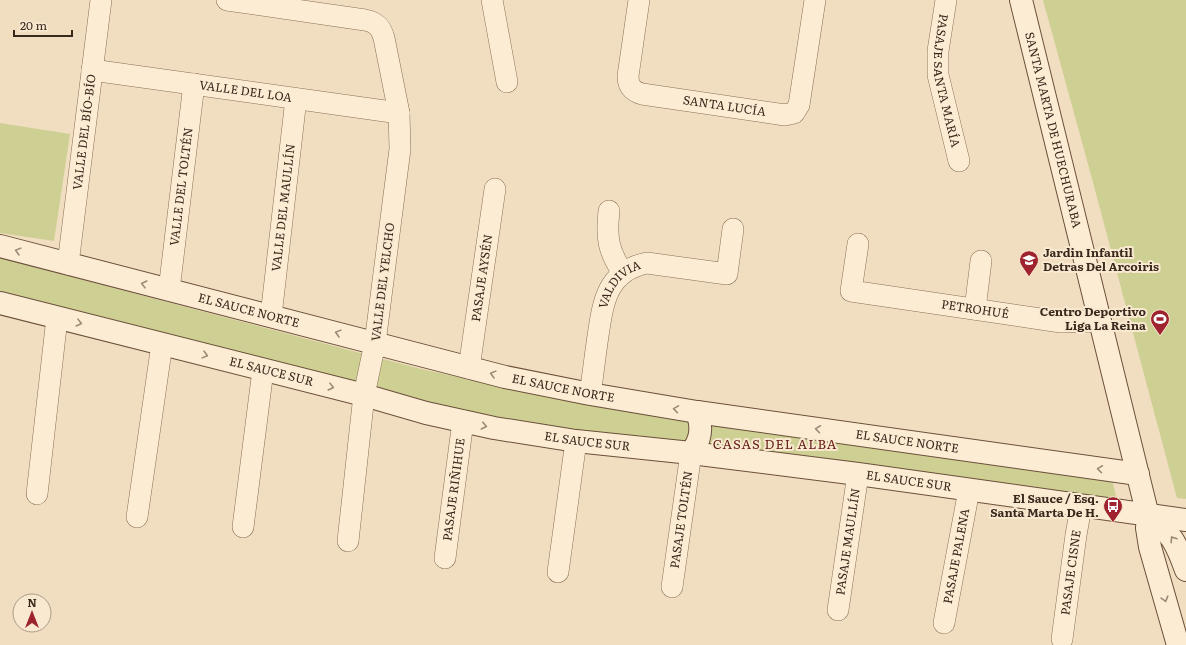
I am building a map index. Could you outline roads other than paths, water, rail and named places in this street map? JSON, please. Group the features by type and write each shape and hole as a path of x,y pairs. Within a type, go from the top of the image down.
{"street":[{"name":"VALLE DEL BÍO-BÍO","path":"68,264 101,0"},
{"name":"VALLE DEL YELCHO","path":"227,0 365,20 377,25 381,29 384,38 399,113 399,155 376,343 364,395 348,541"},
{"path":"492,0 507,82"},
{"name":"SANTA LUCÍA","path":"639,0 628,76 628,82 631,89 642,94 785,115 794,113 799,105 815,0"},
{"name":"PASAJE SANTA MARÍA","path":"946,0 938,51 938,75 959,161"},
{"name":"SANTA MARTA DE HUECHURABA","path":"1020,0 1148,516 1147,528 1150,547 1178,645"},
{"name":"VALLE DEL LOA","path":"92,70 399,113"},
{"name":"VALLE DEL TOLTÉN","path":"169,290 194,84"},
{"name":"VALLE DEL MAULLÍN","path":"271,316 296,99"},
{"name":"PASAJE AYSÉN","path":"469,368 495,189"},
{"path":"610,211 608,242 613,258 623,273"},
{"name":"VALDIVIA","path":"590,394 604,301 613,283 623,273 637,265 647,263 657,263 727,274 733,229"},
{"name":"PETROHUÉ","path":"858,244 851,291 1061,322 1100,320"},
{"name":"EL SAUCE NORTE","path":"0,246 532,383 697,412 1138,474"},
{"path":"975,309 981,261"},
{"name":"EL SAUCE SUR","path":"0,303 364,395 426,413 494,428 576,441 691,453 858,474 1148,516 1186,520"},
{"path":"37,494 57,318"},
{"path":"137,517 162,344"},
{"path":"243,527 263,370"},
{"path":"691,453 699,441 701,434 700,420 697,412"},
{"name":"PASAJE RIÑIHUE","path":"445,558 463,421"},
{"path":"558,572 576,441"},
{"name":"PASAJE TOLTÉN","path":"672,588 691,453"},
{"name":"PASAJE MAULLÍN","path":"838,610 858,474"},
{"name":"PASAJE PALENA","path":"944,623 969,490"},
{"name":"PASAJE CISNE","path":"1062,639 1081,506"},
{"path":"1148,516 1163,527 1174,540 1179,549 1186,570"}],"place":[{"name":"Jardin Infantil Detras Del Arcoiris","path":"1029,277"},
{"name":"Centro Deportivo Liga La Reina","path":"1160,336"},
{"name":"El Sauce / Esq. Santa Marta De H.","path":"1113,523"}],"district":[{"name":"CASAS DEL ALBA","path":"775,444"}]}
